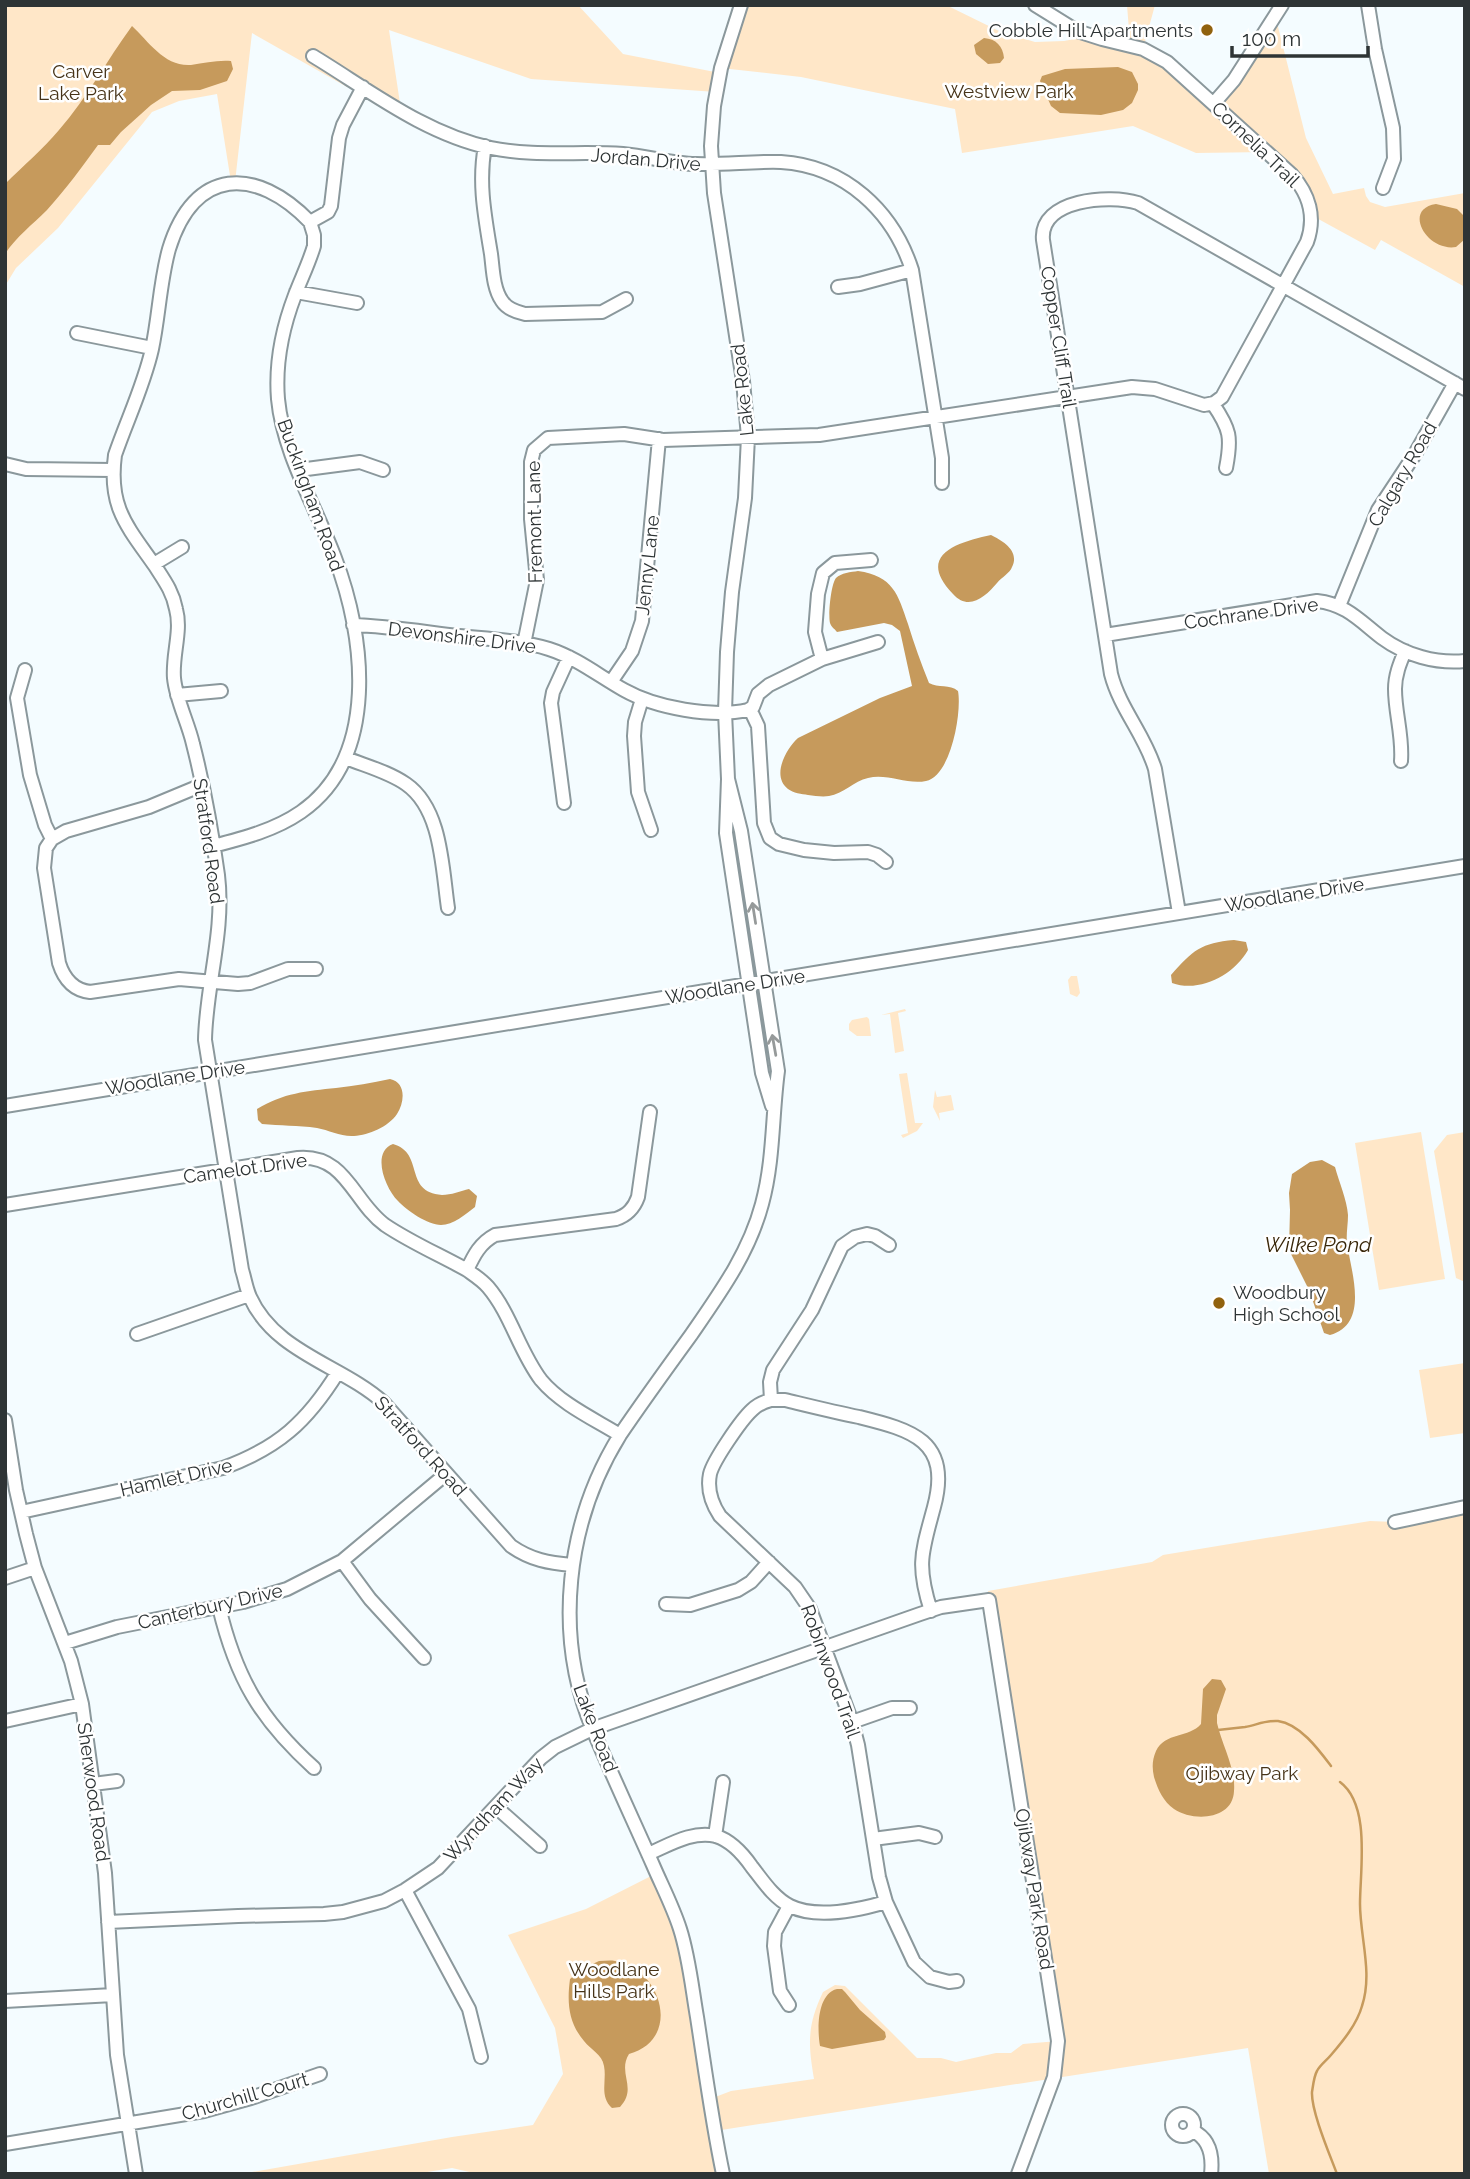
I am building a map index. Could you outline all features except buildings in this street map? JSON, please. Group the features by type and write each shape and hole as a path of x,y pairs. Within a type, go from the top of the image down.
{"street":[{"name":"Lake Road","path":"741,5 723,59 712,129 714,193 743,381 748,437 745,498 728,631 725,712 728,779 726,833 762,1073 773,1108"},
{"name":"Cornelia Trail","path":"1035,5 1077,31 1130,44 1156,55 1178,70 1292,175 1306,193 1311,215 1305,246 1223,395 1213,404"},
{"path":"1214,103 1234,80 1282,5"},
{"path":"1368,5 1394,132 1394,159 1383,188"},
{"name":"Jordan Drive","path":"313,55 433,128 485,146 522,152 624,154 680,163 788,163 819,170 840,179 868,199 888,220 902,243 912,270 942,458 942,484"},
{"path":"310,222 328,212 331,206 339,138 363,87"},
{"path":"485,146 481,173 482,196 495,285 504,304 515,311 528,314 601,312 626,299"},
{"name":"Stratford Road","path":"310,222 284,199 248,183 231,183 208,190 188,212 170,246 152,348 115,455 113,470 119,512 168,585 177,611 174,678 194,746 218,877 219,921 205,1040 243,1270 249,1295 269,1326 285,1340 372,1392 511,1546 538,1560 572,1565"},
{"name":"Copper Cliff Trail","path":"1179,913 1155,769 1148,749 1116,691 1111,674 1043,234 1045,223 1055,213 1094,200 1114,198 1133,202 1160,214 1460,386"},
{"name":"Buckingham Road","path":"213,846 260,833 297,815 317,798 330,784 346,758 358,718 358,665 353,625 338,567 281,418 278,378 282,335 314,246 310,222"},
{"path":"838,287 912,270"},
{"path":"296,292 357,303"},
{"path":"78,332 152,348"},
{"name":"Calgary Road","path":"1339,606 1378,510 1460,386"},
{"path":"748,437 819,435 1124,387 1144,387 1201,405 1213,404 1229,433 1230,449 1226,468"},
{"name":"Fremont Lane","path":"524,644 537,580 531,512 531,462 534,450 545,439 558,436 624,434 659,439 748,437"},
{"name":"Jenny Lane","path":"611,682 632,651 642,621 659,439"},
{"path":"299,470 360,462 383,470"},
{"path":"5,464 26,470 113,470"},
{"path":"154,564 182,547"},
{"path":"822,659 816,642 815,628 822,575 835,563 872,560"},
{"name":"Cochrane Drive","path":"1105,635 1310,601 1339,606 1354,614 1382,638 1405,651 1434,660 1465,661"},
{"name":"Devonshire Drive","path":"353,625 548,649 569,657 642,699 680,709 725,712 750,709"},
{"path":"878,642 822,659 763,688 750,709 758,726 763,814 770,838 779,844 804,850 868,852 886,862"},
{"path":"1401,761 1402,741 1395,688 1405,651"},
{"path":"564,803 551,703 553,692 569,657"},
{"path":"25,670 18,698 30,775 41,815 52,839"},
{"path":"177,695 221,691"},
{"path":"642,699 634,740 638,792 651,830"},
{"path":"346,758 400,780 425,803 435,828 448,908"},
{"name":"Lake Road","path":"723,2174 680,1927 592,1729 572,1654 570,1612 572,1565 585,1508 604,1463 620,1435 729,1280 748,1245 762,1205 771,1161 773,1108 778,1071 741,831 728,779"},
{"path":"202,785 149,807 66,831 52,839 46,848 44,868 62,973 72,985 90,992 179,979 250,983 288,969 316,969"},
{"name":"Woodlane Drive","path":"5,1105 1465,866"},
{"path":"467,1269 479,1247 495,1235 616,1219 627,1214 638,1197 650,1112"},
{"name":"Camelot Drive","path":"5,1205 298,1158 319,1159 337,1170 369,1210 385,1225 467,1269 488,1287 534,1369 548,1388 620,1435"},
{"path":"889,1245 867,1234 855,1237 842,1246 812,1310 773,1370 770,1382 771,1399 898,1427 914,1434 929,1449 937,1466 939,1486 921,1569 931,1611"},
{"path":"136,1334 249,1295"},
{"name":"Hamlet Drive","path":"21,1512 223,1468 245,1460 284,1438 312,1410 338,1372"},
{"name":"Robinwood Trail","path":"771,1399 748,1414 713,1464 709,1484 711,1498 717,1511 804,1598 812,1612 852,1722 879,1877 886,1902 914,1962 930,1977 949,1982 957,1981"},
{"name":"Sherwood Road","path":"6,1424 21,1512 36,1568 65,1643 82,1704 106,1872 117,2055 136,2174"},
{"name":"Canterbury Drive","path":"65,1643 134,1623 219,1607 288,1589 342,1561 446,1474"},
{"path":"1395,1522 1465,1507"},
{"path":"342,1561 370,1599 424,1658"},
{"path":"666,1604 690,1605 735,1591 751,1582 769,1562"},
{"path":"5,1578 36,1568"},
{"name":"Wyndham Way","path":"108,1922 334,1913 384,1901 438,1868 541,1758 555,1747 592,1729 931,1611 989,1600"},
{"name":"Ojibway Park Road","path":"989,1600 1058,2042 1054,2077 1018,2174"},
{"path":"219,1607 231,1650 251,1695 277,1732 314,1768"},
{"path":"5,1721 82,1704"},
{"path":"852,1722 892,1708 910,1708"},
{"path":"93,1784 117,1781"},
{"path":"715,1836 723,1782"},
{"path":"496,1807 540,1846"},
{"path":"873,1839 919,1833 935,1837"},
{"path":"648,1854 695,1836 715,1836 740,1851 774,1894 789,1906 822,1913 886,1902"},
{"path":"405,1890 469,2008 481,2057"},
{"path":"789,1906 775,1932 774,1946 780,1991 789,2005"},
{"path":"5,2001 113,1995"},
{"name":"Churchill Court","path":"5,2144 204,2111 320,2074"},
{"path":"1193,2131 1201,2135 1208,2144 1211,2174"}],"green space":[{"name":"Carver Lake Park","path":"5,5 578,5 623,54 720,73 716,92 531,79 389,30 401,110 352,80 347,87 252,33 235,182 231,182 217,94 179,101 152,112 58,228 16,268 5,286"},
{"name":"Westview Park","path":"741,5 946,5 999,31 1035,42 1064,41 1090,36 1130,43 1127,5 1155,5 1143,49 1214,103 1275,15 1306,138 1333,194 1364,188 1370,202 1385,207 1465,193 1465,287 1381,240 1375,250 1311,215 1310,206 1267,152 1196,153 1133,126 962,153 955,109 801,77 721,68"},
{"path":"1071,976 1077,976 1080,993 1077,997 1070,994 1068,980"},
{"path":"905,1009 906,1011 898,1013 904,1051 895,1053 890,1014 881,1015"},
{"path":"867,1017 871,1036 857,1036 849,1030 852,1020"},
{"path":"907,1073 915,1123 923,1123 917,1131 903,1138 901,1135 908,1133 899,1074"},
{"path":"935,1090 937,1097 951,1095 954,1110 939,1113 940,1121 933,1107"},
{"path":"1421,1132 1445,1279 1379,1290 1355,1143"},
{"path":"1465,1132 1465,1282 1456,1278 1434,1151 1447,1135"},
{"path":"1465,1363 1465,1433 1430,1438 1419,1370"},
{"name":"Ojibway Park","path":"1465,1507 1465,2174 1269,2174 1248,2048 715,2131 723,2174 478,2174 452,2168 415,2174 241,2174 533,2125 563,2074 555,2028 508,1935 586,1909 657,1873 670,1903 710,2099 731,2091 814,2079 810,2045 814,2015 823,1992 835,1985 845,1986 917,2058 941,2058 956,2062 996,2053 1011,2053 1023,2044 1058,2041 988,1591 1152,1562 1163,1555 1370,1521 1395,1522"}],"water":[{"path":"132,26 158,52 173,62 191,65 231,61 233,69 227,81 200,90 172,91 151,105 110,145 98,145 54,202 19,236 5,254 5,184 69,118"},
{"path":"984,38 992,40 1000,47 1004,58 1000,63 988,64 976,54 974,45"},
{"path":"1118,67 1132,72 1138,90 1132,103 1123,110 1101,115 1060,113 1051,106 1040,81 1042,76 1065,69"},
{"path":"1436,204 1457,209 1465,217 1465,239 1456,247 1445,247 1436,243 1422,229 1421,214 1426,207"},
{"path":"991,535 1012,551 1014,561 1011,569 988,593 977,600 965,602 953,594 942,581 938,569 940,560 945,552 954,546"},
{"path":"858,571 879,577 887,582 897,595 929,683 958,691 958,713 953,742 942,768 935,777 926,781 875,777 829,796 795,792 783,784 781,770 785,756 798,738 880,698 912,686 900,631 884,623 837,632 831,625 829,619 834,581 841,575"},
{"path":"1234,940 1246,942 1248,950 1225,974 1205,984 1194,986 1172,983 1171,975 1198,949 1213,943"},
{"path":"390,1079 401,1088 403,1098 400,1109 389,1123 366,1134 344,1135 303,1126 262,1124 258,1120 257,1109 286,1096"},
{"path":"393,1144 409,1155 422,1187 442,1195 469,1189 477,1196 475,1207 446,1225 424,1220 406,1209 393,1195 382,1171 383,1154 386,1148"},
{"name":"Wilke Pond","path":"1322,1160 1335,1167 1346,1203 1347,1243 1355,1296 1350,1320 1342,1329 1330,1335 1324,1333 1309,1290 1289,1250 1289,1193 1292,1174 1310,1162"},
{"path":"1212,1679 1221,1680 1226,1689 1217,1723 1231,1766 1234,1791 1232,1801 1220,1813 1191,1816 1174,1809 1164,1799 1154,1777 1153,1761 1156,1751 1165,1741 1201,1724 1203,1689"},
{"path":"599,1961 615,1961 631,1966 644,1976 660,2005 656,2034 646,2046 629,2054 625,2068 628,2087 625,2100 620,2107 612,2108 605,2093 603,2062 579,2034 569,2004 570,1979 582,1969"},
{"path":"842,1989 860,2010 885,2032 884,2040 832,2049 820,2046 819,2022 822,2005 830,1992"}],"waterway":[{"path":"1218,1730 1270,1721 1286,1723 1308,1739 1331,1766"},
{"path":"1337,2174 1318,2121 1312,2092 1318,2069 1357,2019 1366,1981 1360,1904 1360,1822 1350,1792 1340,1782"}],"place":[{"name":"Cobble Hill Apartments","path":"1207,30"},
{"name":"Woodbury High School","path":"1219,1303"}],"park label":[{"name":"Woodlane Hills Park","path":"614,1980"}]}
